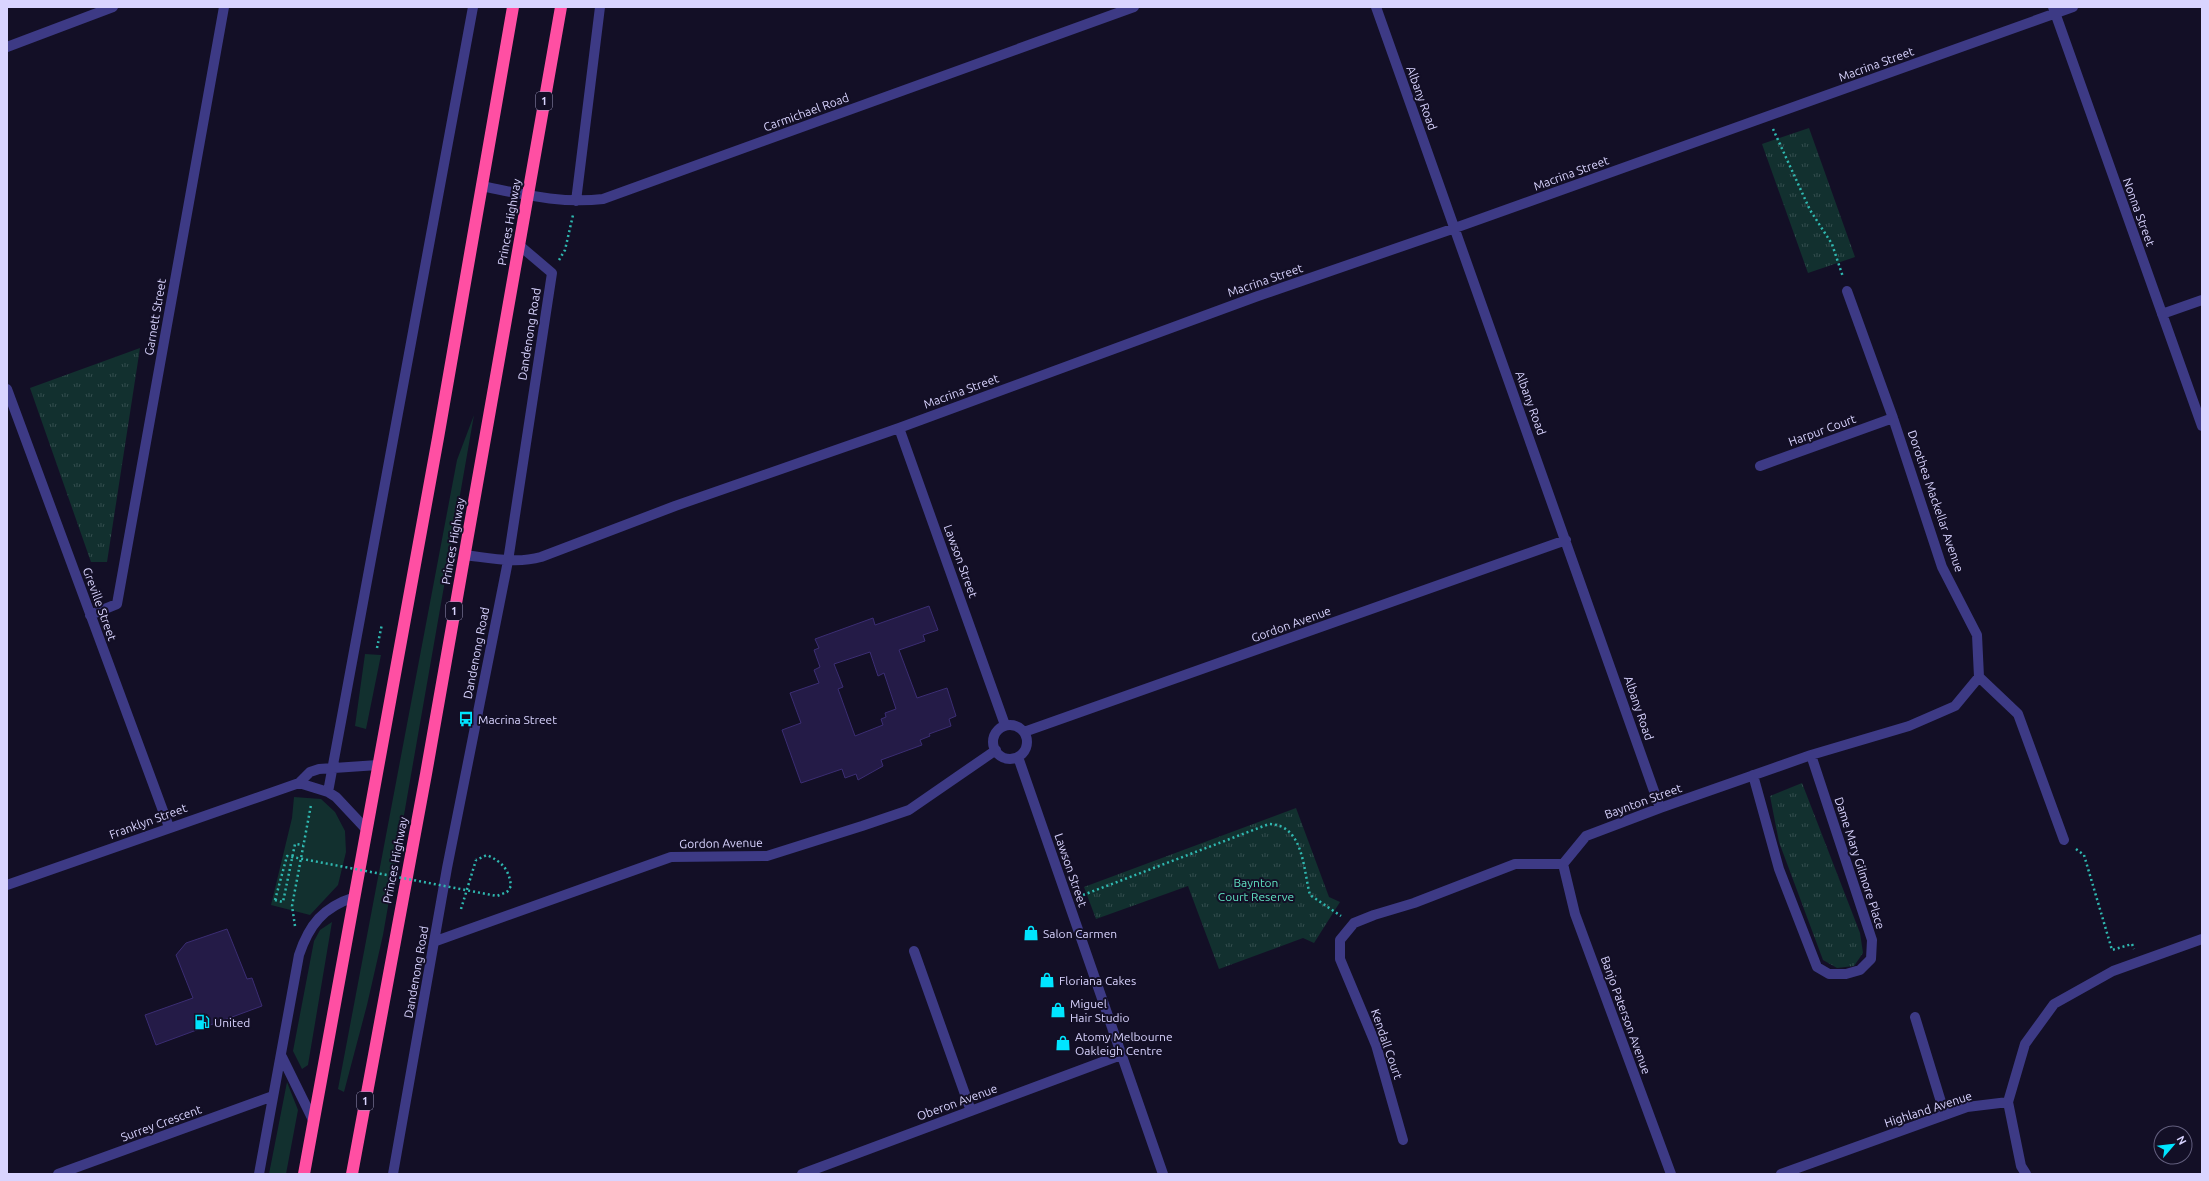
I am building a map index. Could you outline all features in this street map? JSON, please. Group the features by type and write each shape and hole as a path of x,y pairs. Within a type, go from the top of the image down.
{"highway":[{"path":"304,1174 438,438 513,7"},
{"name":"Princes Highway","path":"352,1174 561,7"}],"street":[{"path":"7,47 113,7"},
{"name":"Garnett Street","path":"90,615 117,604 224,7"},
{"path":"328,792 473,7"},
{"path":"576,201 600,7"},
{"name":"Carmichael Road","path":"481,186 553,200 576,201 612,196 1134,7"},
{"name":"Albany Road","path":"1376,7 1660,808"},
{"name":"Macrina Street","path":"464,555 508,560 531,560 541,557 675,506 899,428 1258,296 1455,228 1769,116 2054,10 2073,7"},
{"name":"Nonna Street","path":"2054,10 2202,426"},
{"path":"519,244 552,273"},
{"name":"Dandenong Road","path":"393,1174 448,868 508,560 552,273"},
{"name":"Dorothea Mackellar Avenue","path":"1847,291 1893,418 1942,567 1977,635 1979,677"},
{"path":"2162,314 2202,300"},
{"name":"Greville Street","path":"7,389 169,827"},
{"name":"Harpur Court","path":"1760,466 1893,418"},
{"name":"Lawson Street","path":"899,428 1005,725"},
{"name":"Gordon Avenue","path":"1024,732 1566,540"},
{"path":"1979,677 2018,714 2064,840"},
{"name":"Baynton Street","path":"1563,864 1586,836 1660,808 1811,755 1909,726 1955,706 1979,677"},
{"path":"1005,725 1016,725 1024,732 1026,737 1026,748 1018,757 1003,757 996,750 993,743 994,735 1005,725"},
{"name":"Gordon Avenue","path":"436,941 671,857 767,856 909,810 996,750"},
{"name":"Dame Mary Gilmore Place","path":"1753,775 1779,869 1817,967 1829,974 1846,974 1860,970 1871,959 1872,940 1811,755"},
{"name":"Lawson Street","path":"1018,757 1163,1174"},
{"name":"Franklyn Street","path":"7,886 169,827 299,783 310,772 333,767 378,765"},
{"path":"299,783 328,792 343,804 366,829"},
{"path":"1354,923 1374,915 1414,903 1515,864 1563,864"},
{"name":"Banjo Paterson Avenue","path":"1563,864 1575,914 1671,1174"},
{"path":"259,1174 273,1096 282,1057 299,955 306,937 321,916 334,905 355,897"},
{"name":"Kendall Court","path":"1354,923 1340,940 1340,959 1376,1045 1403,1140"},
{"path":"2026,1174 2021,1166 2008,1102 2025,1044 2054,1004 2113,971 2202,939"},
{"path":"914,951 971,1111"},
{"path":"1915,1017 1945,1115"},
{"name":"Oberon Avenue","path":"802,1174 1121,1055"},
{"path":"282,1057 314,1122"},
{"name":"Surrey Crescent","path":"58,1174 273,1096"},
{"name":"Highland Avenue","path":"1784,1174 1967,1107 2008,1102"}],"path":[{"path":"1769,116 1810,210 1832,244 1847,291"},
{"path":"552,273 565,250 576,201"},
{"path":"377,648 382,624"},
{"path":"292,906 302,845 311,805"},
{"path":"1083,895 1269,824 1280,825 1290,832 1299,843 1310,895 1354,923"},
{"path":"2064,840 2084,855 2112,950 2132,944 2138,962"},
{"path":"302,845 295,844 283,902 275,900 288,856 497,896 507,892 511,886 510,875 505,866 487,855 476,860 461,909"}],"green space":[{"path":"1809,128 1855,257 1808,273 1762,144"},
{"path":"140,348 107,562 91,562 30,388"},
{"path":"474,415 383,935 367,1005 344,1092 338,1089 457,460"},
{"path":"365,654 381,655 366,729 355,726"},
{"path":"1802,783 1860,933 1863,953 1854,966 1837,968 1823,960 1779,842 1770,796"},
{"path":"294,797 321,799 335,812 345,831 346,852 338,885 310,915 271,905 292,818"},
{"name":"Baynton Court Reserve","path":"1296,808 1329,897 1340,902 1314,943 1303,938 1219,969 1188,886 1096,919 1084,887"},
{"path":"332,922 308,1065 302,1069 293,1051 314,941 320,930"},
{"path":"287,1082 298,1110 286,1174 269,1174"}],"building":[{"path":"929,606 938,630 923,635 925,641 899,650 917,698 947,688 956,716 949,719 951,726 929,734 930,736 920,740 922,745 881,760 883,766 858,780 856,774 845,778 842,769 801,783 782,730 801,723 790,693 819,683 814,670 820,667 814,650 819,648 815,639 873,618 875,625","holes":["870,652 878,676 884,673 896,709 885,713 886,717 881,719 883,725 855,736 838,689 843,687 834,664"]},
{"path":"227,929 247,979 252,978 262,1006 156,1045 145,1015 193,998 176,955 186,943"}],"place":[{"name":"Macrina Street","path":"466,719"},
{"name":"Salon Carmen","path":"1031,933"},
{"name":"Floriana Cakes","path":"1047,980"},
{"name":"Miguel Hair Studio","path":"1058,1010"},
{"name":"United","path":"202,1022"},
{"name":"Atomy Melbourne Oakleigh Centre","path":"1063,1043"}]}
